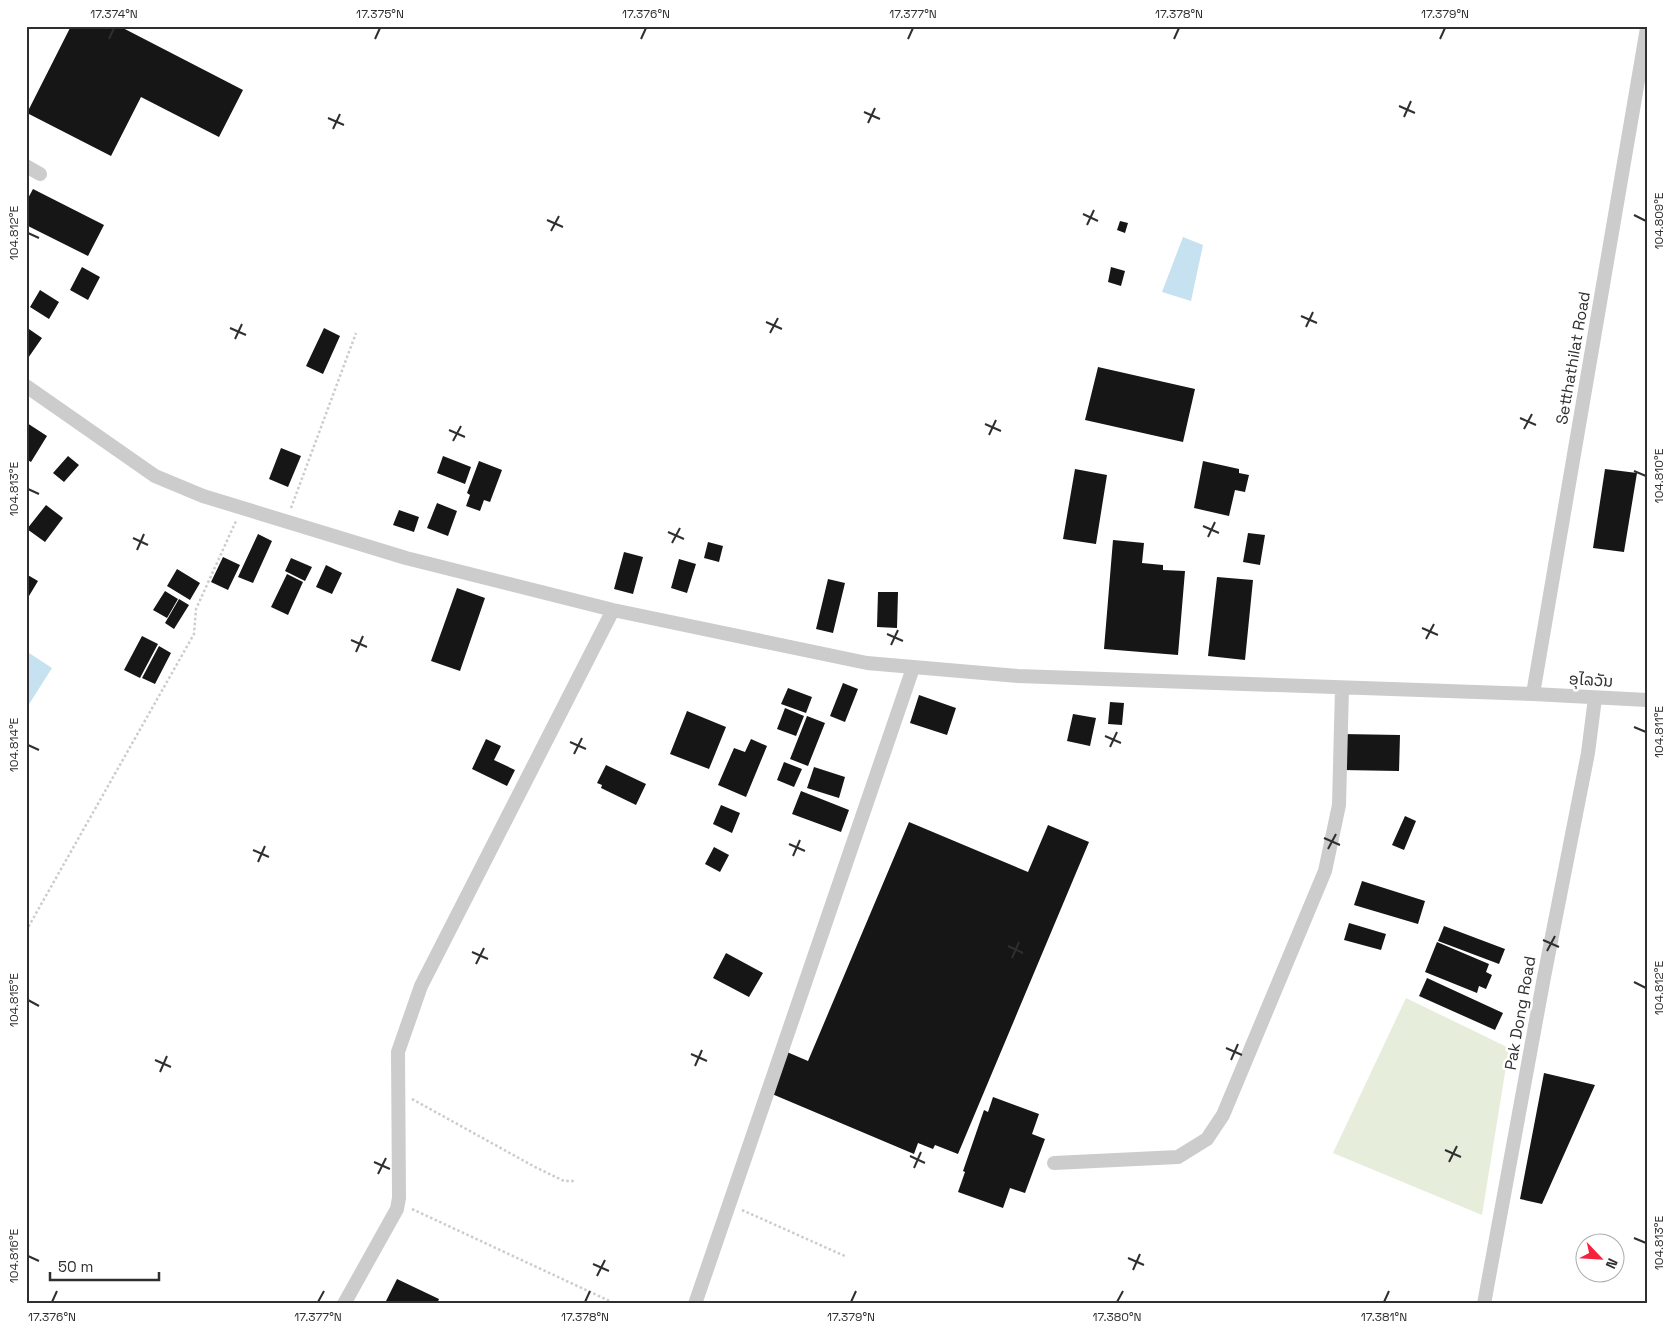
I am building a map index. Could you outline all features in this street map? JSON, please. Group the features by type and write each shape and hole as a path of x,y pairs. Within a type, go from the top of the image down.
{"street":[{"name":"Setthathilat Road","path":"1533,694 1647,28"},
{"path":"26,166 40,174"},
{"name":"ອຸໄລວັນ","path":"26,386 154,476 202,496 406,558 612,610 867,663 1018,676 1533,694 1647,700"},
{"path":"344,1304 397,1209 400,1198 398,1052 421,986 612,610"},
{"path":"698,1303 729,1204 913,668"},
{"path":"1054,1163 1178,1157 1207,1139 1223,1115 1325,871 1339,805 1342,688"},
{"name":"Pak Dong Road","path":"1484,1304 1544,977 1588,753 1595,698"}],"path":[{"path":"285,521 308,466 356,333"},
{"path":"26,931 194,634 196,609 226,546 241,508"},
{"path":"399,1092 535,1167 564,1181 575,1181"},
{"path":"400,1198 413,1211 616,1304"},
{"path":"729,1204 848,1257"}],"green space":[{"path":"1406,998 1509,1048 1482,1215 1333,1153"}],"water":[{"path":"1183,237 1203,245 1191,301 1162,292"},
{"path":"26,651 52,668 26,709"}],"building":[{"path":"71,26 119,26 243,90 219,137 141,97 111,156 27,113"},
{"path":"33,189 104,225 88,256 26,225 26,202"},
{"path":"1120,221 1128,223 1125,233 1117,230"},
{"path":"82,267 100,277 88,300 70,290"},
{"path":"1111,267 1125,271 1121,286 1108,282"},
{"path":"40,290 59,302 49,319 30,307"},
{"path":"26,327 42,338 26,361"},
{"path":"324,328 340,336 323,374 306,366"},
{"path":"1098,367 1195,389 1183,442 1085,420"},
{"path":"27,423 47,436 31,462 26,459"},
{"path":"281,448 301,456 288,487 269,479"},
{"path":"68,456 79,465 64,482 53,473"},
{"path":"443,456 471,467 465,484 437,473"},
{"path":"479,461 502,470 490,502 484,500 480,511 466,506 470,495 467,493"},
{"path":"1203,461 1239,469 1239,473 1249,475 1245,492 1235,490 1229,516 1194,508"},
{"path":"1075,469 1107,475 1096,544 1063,539"},
{"path":"1605,469 1637,473 1624,552 1593,548"},
{"path":"437,503 457,511 448,536 427,528"},
{"path":"46,505 63,518 45,542 27,529"},
{"path":"399,510 419,517 414,532 393,525"},
{"path":"1248,533 1265,535 1260,565 1243,562"},
{"path":"258,534 272,541 253,583 238,577"},
{"path":"1113,540 1144,543 1142,563 1163,565 1163,570 1185,571 1178,655 1104,649"},
{"path":"708,542 723,546 719,562 704,558"},
{"path":"624,552 643,557 633,594 614,589"},
{"path":"223,557 240,565 228,590 211,582"},
{"path":"291,558 312,567 305,581 285,571"},
{"path":"679,559 696,564 687,593 671,588"},
{"path":"326,565 342,573 332,594 316,587"},
{"path":"177,569 200,583 190,600 167,586"},
{"path":"26,574 38,581 26,601"},
{"path":"287,574 303,582 288,615 271,607"},
{"path":"1217,577 1253,580 1245,660 1208,656"},
{"path":"828,579 845,583 833,633 816,629"},
{"path":"457,588 485,598 460,671 431,661"},
{"path":"165,591 178,599 167,618 153,610"},
{"path":"878,592 898,592 897,628 877,627"},
{"path":"179,599 189,605 174,629 165,623"},
{"path":"142,636 158,644 140,678 124,670"},
{"path":"159,646 171,653 155,684 142,678"},
{"path":"843,683 858,689 845,722 830,716"},
{"path":"788,688 812,697 806,713 781,704"},
{"path":"919,695 956,708 947,735 910,723"},
{"path":"1110,702 1124,703 1122,725 1108,724"},
{"path":"785,708 804,716 796,736 777,729"},
{"path":"687,711 726,727 709,769 670,754"},
{"path":"1073,714 1096,718 1090,746 1067,741"},
{"path":"807,716 825,723 808,766 790,759"},
{"path":"1342,734 1400,735 1399,771 1342,770"},
{"path":"486,739 501,746 494,760 515,770 507,786 472,769"},
{"path":"751,739 767,746 746,797 718,785 734,748 745,752"},
{"path":"784,762 802,769 794,787 777,780"},
{"path":"606,765 646,784 636,805 601,788 602,785 597,783"},
{"path":"814,767 845,777 839,798 807,788"},
{"path":"801,791 849,810 841,832 792,814"},
{"path":"721,805 740,813 732,833 713,824"},
{"path":"1405,816 1416,821 1404,850 1392,845"},
{"path":"909,822 1028,872 1048,825 1089,842 958,1154 935,1145 933,1149 918,1143 914,1154 772,1094 787,1052 808,1061"},
{"path":"714,847 729,855 720,872 705,864"},
{"path":"1362,881 1425,901 1418,924 1354,905"},
{"path":"1349,923 1386,934 1381,950 1344,940"},
{"path":"1444,926 1505,949 1499,964 1438,941"},
{"path":"1437,942 1489,964 1486,972 1492,975 1486,989 1479,986 1477,993 1425,972"},
{"path":"726,953 763,973 749,997 713,978"},
{"path":"1427,978 1503,1013 1495,1030 1419,996"},
{"path":"1544,1073 1595,1085 1542,1204 1520,1199"},
{"path":"993,1097 1039,1114 1032,1134 1045,1139 1025,1193 1010,1188 1003,1208 958,1192 965,1172 963,1171 984,1110 988,1112"},
{"path":"397,1279 439,1299 437,1304 391,1304 386,1301"}]}
